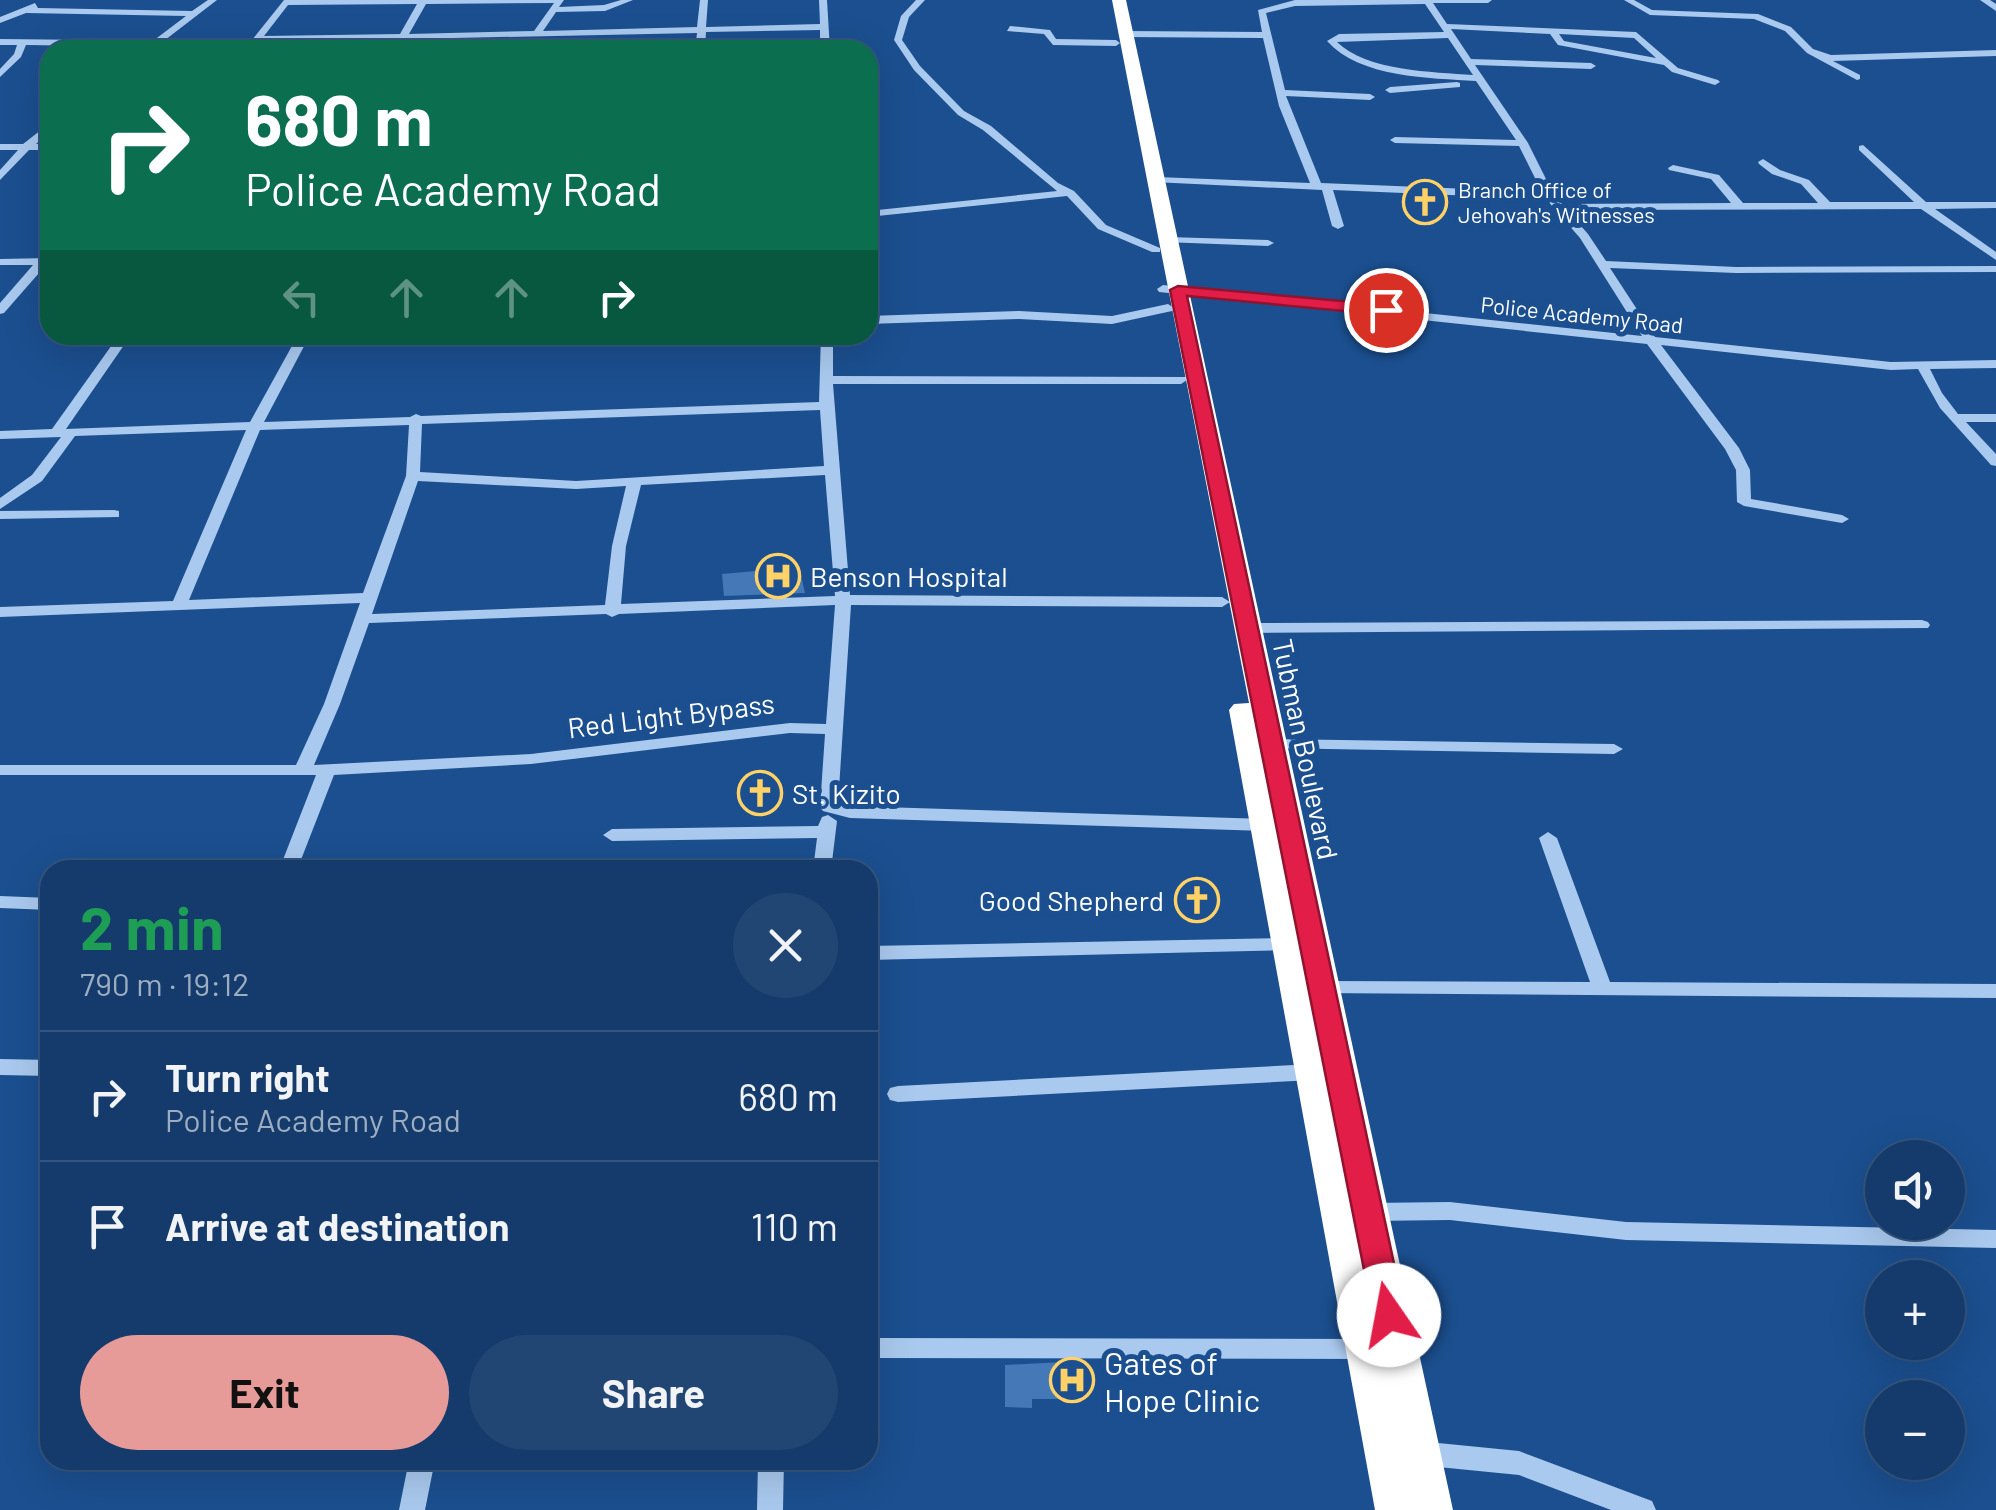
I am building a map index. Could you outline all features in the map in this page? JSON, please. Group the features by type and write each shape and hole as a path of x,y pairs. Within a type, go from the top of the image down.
{"highway":[{"name":"Tubman Boulevard","path":"1109,0 1157,180 1162,245"},
{"name":"Tubman Boulevard","path":"1119,0 1120,38 1162,245 1181,380 1222,602 1398,1510"},
{"name":"Tubman Boulevard","path":"1170,296 1273,744 1430,1510"}],"street":[{"path":"0,20 49,0"},
{"path":"159,40 213,0"},
{"path":"258,38 287,1 556,3 605,8 629,0"},
{"path":"699,40 704,0"},
{"path":"823,0 825,40"},
{"path":"921,0 900,26 902,50 960,113 986,128 1054,185 1070,193 1102,227 1162,245 1268,243"},
{"path":"1263,0 1278,4 1488,0"},
{"path":"1628,0 1650,12 1740,14 1777,24 1856,77"},
{"path":"1984,0 1996,8"},
{"path":"401,40 424,1"},
{"path":"1428,1 1523,144 1549,196 1603,264 1652,342 1732,448 1743,470 1744,502 1842,520"},
{"path":"537,34 556,3"},
{"path":"1278,4 1261,12 1264,35 1282,93 1338,226"},
{"path":"24,10 193,14"},
{"path":"258,38 824,27"},
{"path":"1010,29 1047,32 1053,42 1264,35"},
{"path":"1551,29 1561,43 1664,62"},
{"path":"1480,81 1362,61 1342,54 1331,41 1339,37 1447,31 1551,29 1636,35 1664,62 1694,79 1715,82"},
{"path":"546,40 550,34"},
{"path":"0,42 40,42"},
{"path":"0,74 18,54 22,42"},
{"path":"1818,55 1841,59 1996,52"},
{"path":"1468,62 1591,66"},
{"path":"1390,90 1480,81"},
{"path":"1282,93 1370,97"},
{"path":"0,176 40,135"},
{"path":"1395,140 1523,144"},
{"path":"0,147 40,148"},
{"path":"1863,148 1924,206 1996,257"},
{"path":"1763,162 1776,172 1805,182 1828,207"},
{"path":"1673,168 1714,177 1741,208"},
{"path":"1157,180 1549,196"},
{"path":"878,213 1070,193"},
{"path":"1561,208 1996,206"},
{"path":"0,262 40,261"},
{"path":"1603,264 1736,270 1996,269"},
{"path":"0,310 40,267"},
{"name":"Police Academy Road","path":"878,320 1019,315 1112,320 1170,296 1923,367 1996,364"},
{"path":"0,505 37,478 64,433 77,395 98,376 118,345"},
{"path":"180,603 254,427 299,345"},
{"path":"823,860 843,600 826,406 827,345"},
{"path":"1923,367 1927,379 1956,418 1996,462"},
{"path":"825,380 1181,380"},
{"path":"0,434 826,406"},
{"path":"303,770 332,704 413,476 416,418"},
{"path":"1956,418 1996,418"},
{"path":"413,476 532,484 634,483 831,470"},
{"path":"612,612 619,546 634,483"},
{"path":"0,515 114,514"},
{"path":"0,612 368,598"},
{"path":"361,619 843,600 1222,602"},
{"path":"1248,628 1922,625"},
{"name":"Red Light Bypass","path":"0,770 327,770 530,759 790,728 833,729"},
{"path":"1273,744 1614,749"},
{"path":"292,860 327,770"},
{"path":"829,807 850,812 1266,825"},
{"path":"612,834 826,832"},
{"path":"1548,838 1602,988"},
{"path":"0,902 40,904"},
{"path":"878,954 1289,944"},
{"path":"1323,988 1996,991"},
{"path":"0,1067 40,1068"},
{"path":"898,1094 1054,1090 1313,1072"},
{"path":"1367,1212 1450,1211 1626,1231 1996,1239"},
{"path":"878,1348 1366,1349"},
{"path":"1418,1453 1519,1463 1643,1510"},
{"path":"412,1510 420,1470"},
{"path":"770,1510 771,1470"}],"building":[{"name":"Benson Hospital","path":"799,567 805,593 724,596 722,574"},
{"name":"Gates of Hope Clinic","path":"1063,1362 1063,1399 1032,1399 1032,1408 1005,1407 1005,1365"}],"place":[{"name":"Branch Office of Jehovah's Witnesses","path":"1425,202"},
{"name":"Benson Hospital","path":"778,576"},
{"name":"St. Kizito","path":"760,793"},
{"name":"Good Shepherd","path":"1197,900"},
{"name":"Gates of Hope Clinic","path":"1072,1380"}],"route":[{"path":"1386,310 1178,290 1389,1315"}]}
